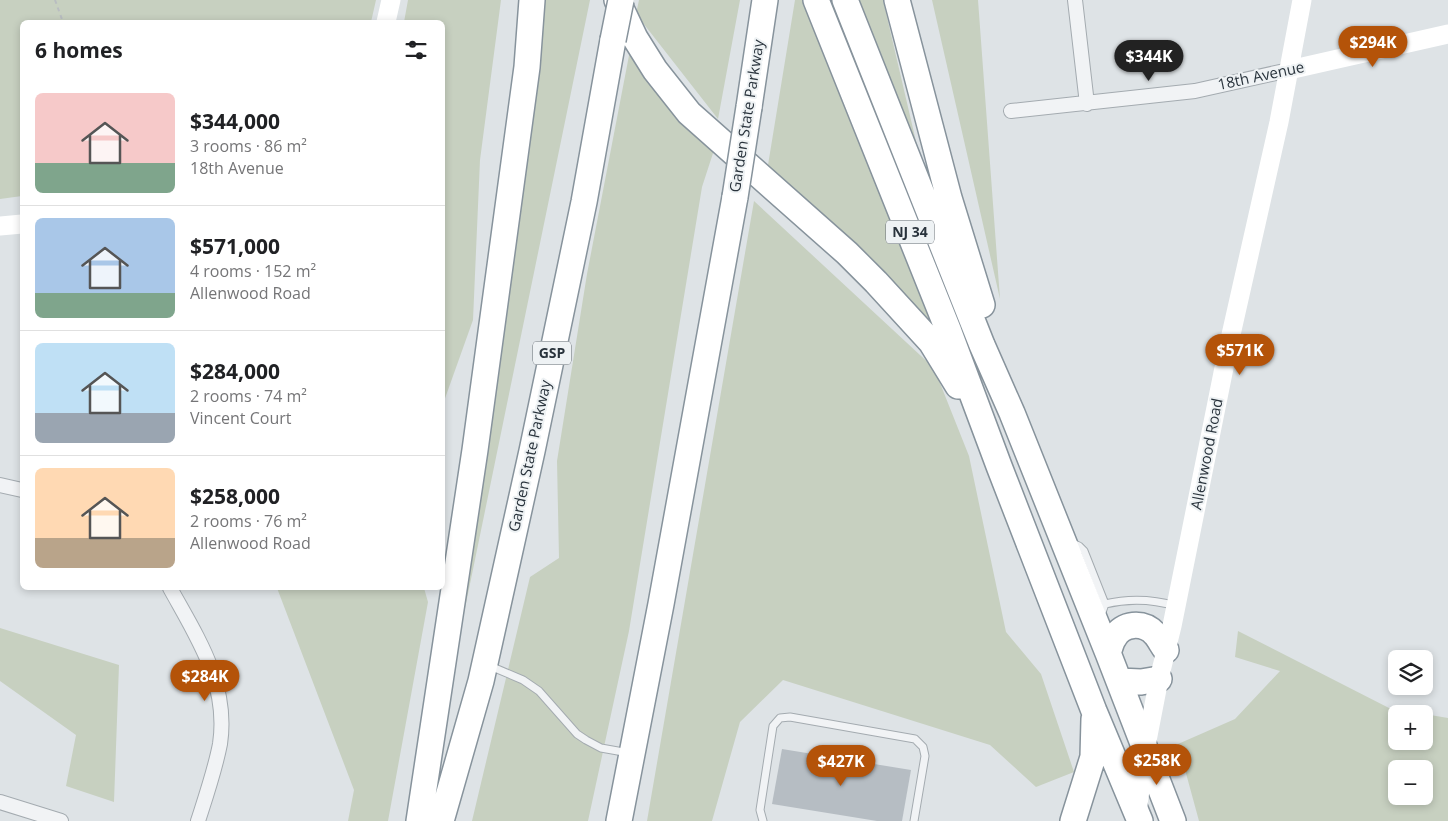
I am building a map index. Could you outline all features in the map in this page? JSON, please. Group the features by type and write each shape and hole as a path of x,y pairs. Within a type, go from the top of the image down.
{"highway":[{"path":"419,821 477,441 527,66 532,0"},
{"path":"617,0 635,38 654,70 689,113 847,253 931,342 954,380 999,466"},
{"name":"Garden State Parkway","path":"441,821 485,664 532,451 576,240 621,0"},
{"name":"Garden State Parkway","path":"619,821 735,197 765,0"},
{"name":"NJ 34","path":"816,0 949,332 999,466 1137,818"},
{"name":"NJ 34","path":"845,0 982,345 1012,413"},
{"path":"897,0 949,198 1012,413 1063,539 1101,613 1108,652 1146,746 1173,821"},
{"path":"1108,652 1114,637 1125,627 1137,625 1145,627 1154,633 1166,650"},
{"path":"1119,681 1141,682 1159,679"},
{"path":"1074,821 1093,757 1094,711"}],"street":[{"path":"386,20 391,0"},
{"path":"1075,0 1087,104"},
{"name":"Allenwood Road","path":"1137,818 1146,746 1159,679 1176,606 1228,348 1289,70 1302,0"},
{"name":"18th Avenue","path":"1012,111 1195,91 1448,34"},
{"path":"0,226 20,224"},
{"path":"0,485 20,490"},
{"path":"171,590 211,665 221,711 220,744 198,821"},
{"path":"0,802 61,821"}],"lane":[{"path":"1101,613 1122,600 1142,599 1176,606"},
{"path":"485,664 524,680 539,691 577,734 586,740 600,748 633,753"},
{"path":"763,821 760,810 774,726 780,718 790,717 915,739 923,747 925,756 914,821"}],"path":[{"path":"55,0 62,20"}],"green space":[{"path":"0,0 376,0 371,20 20,20 20,196 0,199"},
{"path":"408,0 501,0 480,160 473,320 445,398 445,20 404,20"},
{"path":"535,0 590,0 463,618"},
{"path":"639,0 740,0 718,119 636,14"},
{"path":"795,0 802,0 933,323 768,165"},
{"path":"857,0 883,0 918,150"},
{"path":"932,0 978,0 1000,299"},
{"path":"631,45 715,147 702,187 629,631 588,821 472,821 530,577 559,558 557,461 587,274"},
{"path":"754,201 934,368 969,456 1006,632 1041,674 1074,772 1036,787 990,745 783,680 740,722 712,821 647,821"},
{"path":"278,590 425,590 428,602 388,821 348,821 354,790"},
{"path":"0,628 119,665 114,802 66,786 76,735 0,681"},
{"path":"1238,631 1388,707 1388,750 1433,750 1433,715 1448,718 1448,821 1199,821 1178,744 1235,719 1280,671 1235,657"}],"building":[{"path":"782,749 911,770 902,821 877,821 772,804"}]}
